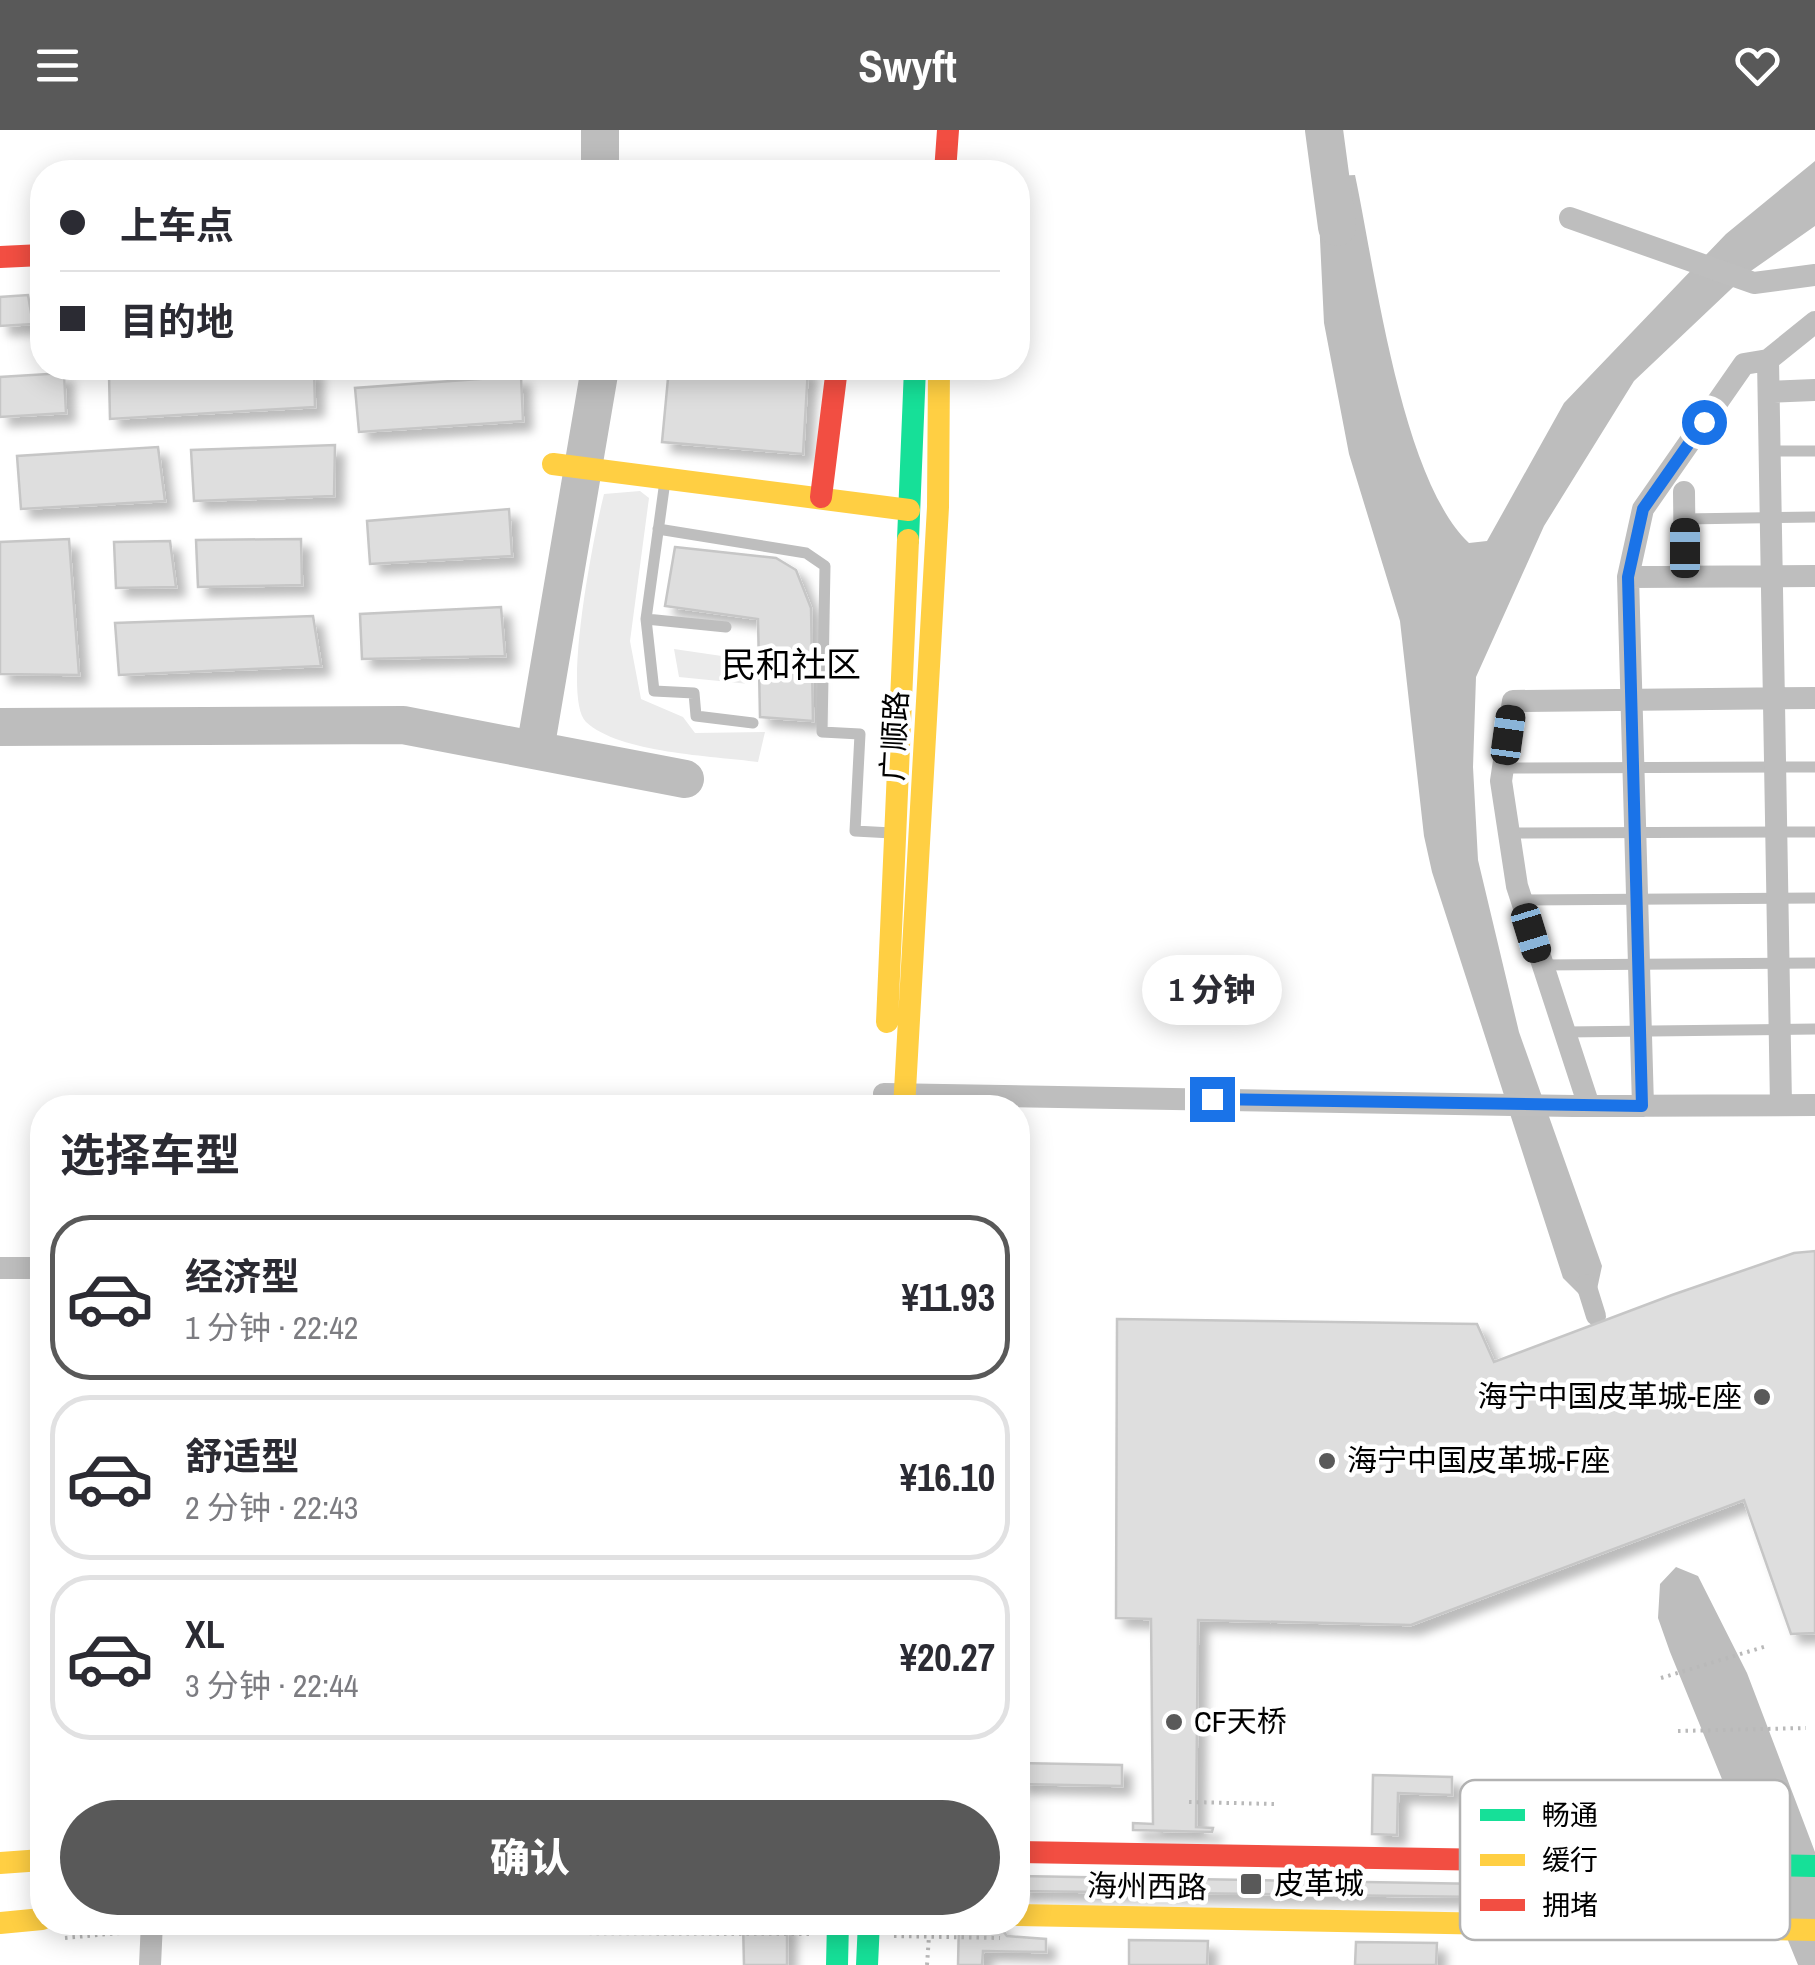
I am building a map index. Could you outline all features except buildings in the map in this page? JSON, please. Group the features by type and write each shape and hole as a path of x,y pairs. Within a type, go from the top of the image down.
{"main road":[{"path":"923,160 924,130"},
{"path":"946,160 948,130"},
{"path":"0,257 30,256"},
{"path":"820,498 835,380"},
{"name":"广顺路","path":"894,1095 895,833 915,380"},
{"name":"广顺路","path":"895,1095 920,835 938,507 939,380"},
{"path":"552,464 909,510"},
{"name":"海州西路","path":"1030,1852 1460,1860"},
{"path":"0,1864 30,1861"},
{"name":"海州西路","path":"1790,1866 1815,1866"},
{"name":"海州西路","path":"1030,1915 1460,1920"},
{"path":"0,1923 30,1921"},
{"path":"837,1965 838,1935"},
{"path":"867,1965 868,1935"}],"street":[{"path":"1570,218 1754,283 1815,274"},
{"path":"1642,1106 1628,577 1643,509 1744,364 1768,360 1815,322"},
{"path":"1768,360 1782,1106"},
{"path":"1769,392 1815,390"},
{"path":"1684,492 1685,576"},
{"path":"1628,577 1815,576"},
{"path":"1582,1106 1522,900 1509,832 1503,768 1513,701 1815,698"},
{"path":"1030,1102 1815,1105"},
{"path":"0,1268 30,1268"},
{"path":"150,1965 151,1935"}],"lane":[{"path":"1770,451 1815,451"},
{"path":"666,476 646,620 654,691 694,692 696,716 753,723"},
{"path":"1684,519 1815,517"},
{"path":"658,530 806,553 825,566 828,591 822,732 860,734 856,831 920,835"},
{"path":"646,620 726,627"},
{"path":"1503,768 1815,767"},
{"path":"1509,832 1815,832"},
{"path":"1522,900 1815,898"},
{"path":"1541,965 1815,963"},
{"path":"1562,1032 1815,1030"}],"path":[{"path":"1660,1678 1766,1646"},
{"path":"1678,1731 1806,1728"},
{"path":"1188,1802 1274,1804"},
{"path":"927,1965 928,1936"}],"shaded area":[{"path":"1815,161 1815,226 1748,273 1634,381 1544,526 1476,677 1473,767 1478,860 1519,1032 1602,1266 1593,1308 1563,1278 1432,872 1424,836 1400,621 1349,454 1324,323 1317,177 1355,175 1382,316 1408,423 1445,513 1469,543 1487,541 1564,403 1726,234"},
{"path":"640,491 649,498 630,641 641,699 683,717 695,733 765,732 758,762 668,751 620,740 586,722 579,707 582,612 604,494"},
{"path":"674,649 749,660 749,684 679,677"},
{"path":"1676,1567 1698,1576 1747,1673 1788,1780 1722,1780 1658,1618 1660,1584"},
{"path":"1790,1786 1815,1852 1815,1965 1798,1965 1788,1940"}],"waterway":[{"path":"600,130 600,160"},
{"path":"1324,130 1337,227"},
{"path":"535,750 598,380"},
{"path":"0,727 403,725 685,779"},
{"path":"1586,1284 1596,1316"}],"traffic: fast":[{"path":"908,540 915,380"},
{"path":"1790,1866 1815,1866"},
{"path":"837,1965 838,1935"},
{"path":"867,1965 868,1935"}],"traffic: slow":[{"path":"905,1095 938,507 939,380"},
{"path":"553,464 909,510"},
{"path":"887,1022 908,540"},
{"path":"0,1863 30,1861"},
{"path":"1030,1915 1460,1923"},
{"path":"0,1923 30,1920"},
{"path":"1790,1930 1815,1930"}],"traffic: jam":[{"path":"946,160 948,130"},
{"path":"0,257 30,256"},
{"path":"821,497 836,380"},
{"path":"1030,1852 1460,1859"}],"place":[{"name":"海宁中国皮革城-E座","path":"1762,1397"},
{"name":"海宁中国皮革城-F座","path":"1327,1461"},
{"name":"CF天桥","path":"1174,1722"},
{"name":"皮革城","path":"1251,1884"}],"district":[{"name":"民和社区","path":"791,665"}],"route":[{"path":"1212,1099 1642,1106 1628,577 1643,509 1704,422"}]}
